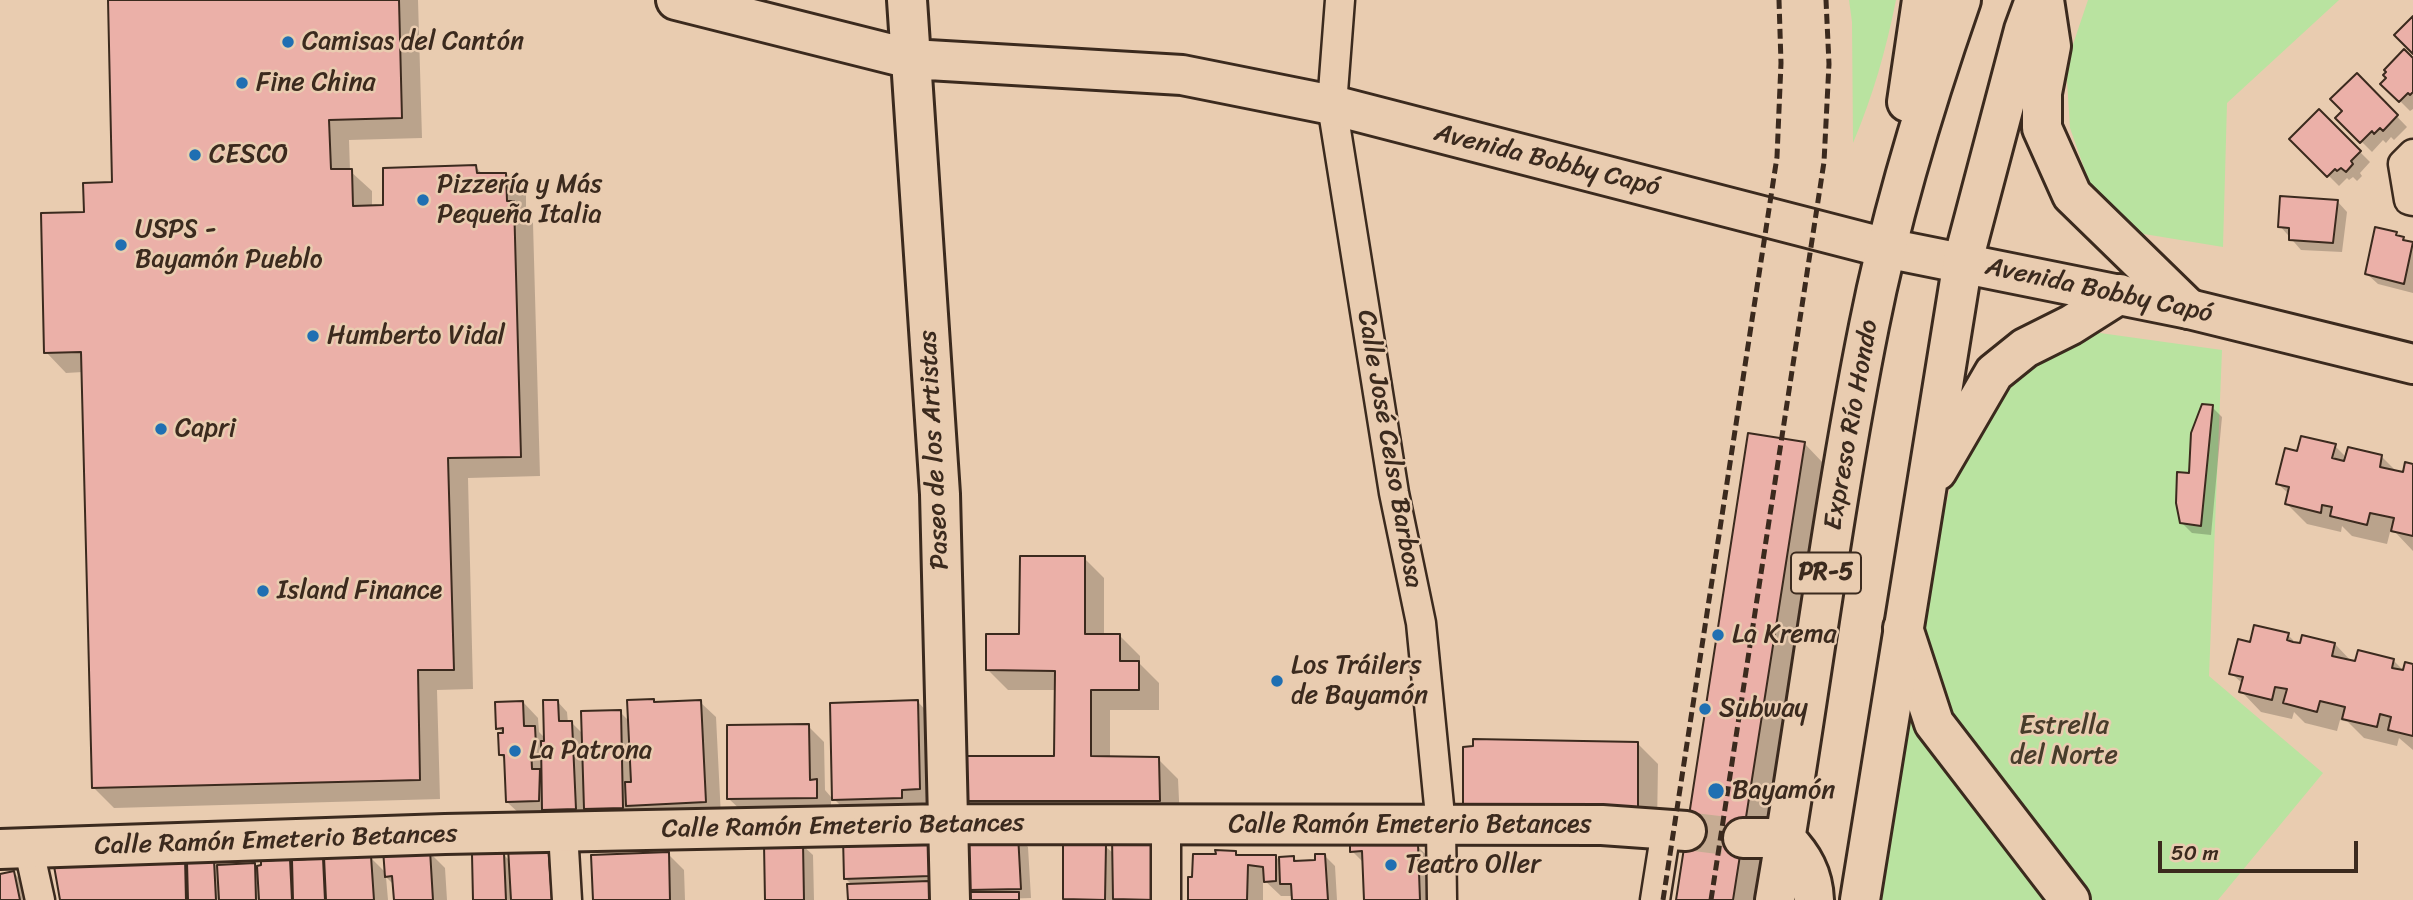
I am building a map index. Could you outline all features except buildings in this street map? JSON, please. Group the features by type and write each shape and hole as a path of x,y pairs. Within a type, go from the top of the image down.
{"main road":[{"name":"Avenida Bobby Capó","path":"676,0 911,59 1182,75 1332,105 1886,248 1963,261 2189,309 2413,364"},
{"name":"Paseo de los Artistas","path":"907,0 940,494 950,900"},
{"path":"1886,248 1922,0"},
{"name":"Expreso Río Hondo","path":"1775,900 1813,669 1833,522 1869,324 1886,248 1935,74 1961,0"},
{"path":"1860,900 1963,261 2035,0"},
{"path":"2044,0 2051,46 2042,93 2042,128 2072,195 2189,309"},
{"path":"1926,491 1994,373 2025,348 2071,325 2120,294"},
{"path":"1903,628 1934,723 2070,900"},
{"name":"Calle Ramón Emeterio Betances","path":"15,850 563,832 948,824 1602,825 1676,831"},
{"path":"1743,838 1785,838 1802,856 1814,887 1814,900"}],"street":[{"name":"Calle José Celso Barbosa","path":"1340,0 1332,105 1394,493 1421,623 1441,826 1442,900"},
{"path":"2411,200 2403,164 2413,154"},
{"path":"1166,824 1166,900"},
{"path":"1655,900 1676,831"},
{"path":"563,832 567,900"},
{"path":"15,850 40,900"}],"green space":[{"path":"1849,0 1896,0 1878,73 1853,143 1852,22"},
{"path":"2088,0 2339,0 2227,103 2223,247 2138,233 2094,196 2070,128 2066,65"},
{"name":"Estrella del Norte","path":"2093,332 2222,350 2209,676 2323,773 2218,900 1879,900 1926,582 1957,461 2018,372"}],"tunnel":[{"path":"1686,831 1743,838"}],"railway":[{"path":"1663,900 1777,157 1781,63 1779,0"},
{"path":"1711,900 1824,162 1829,64 1826,0"}],"place":[{"name":"Camisas del Cantón","path":"288,42"},
{"name":"Fine China","path":"242,83"},
{"name":"CESCO","path":"195,155"},
{"name":"Pizzería y Más Pequeña Italia","path":"423,200"},
{"name":"USPS - Bayamón Pueblo","path":"121,245"},
{"name":"Humberto Vidal","path":"313,336"},
{"name":"Capri","path":"161,429"},
{"name":"Island Finance","path":"263,591"},
{"name":"La Krema","path":"1718,635"},
{"name":"Los Tráilers de Bayamón","path":"1277,681"},
{"name":"Subway","path":"1705,709"},
{"name":"La Patrona","path":"515,751"},
{"name":"Bayamón","path":"1716,791"},
{"name":"Teatro Oller","path":"1391,865"}]}
